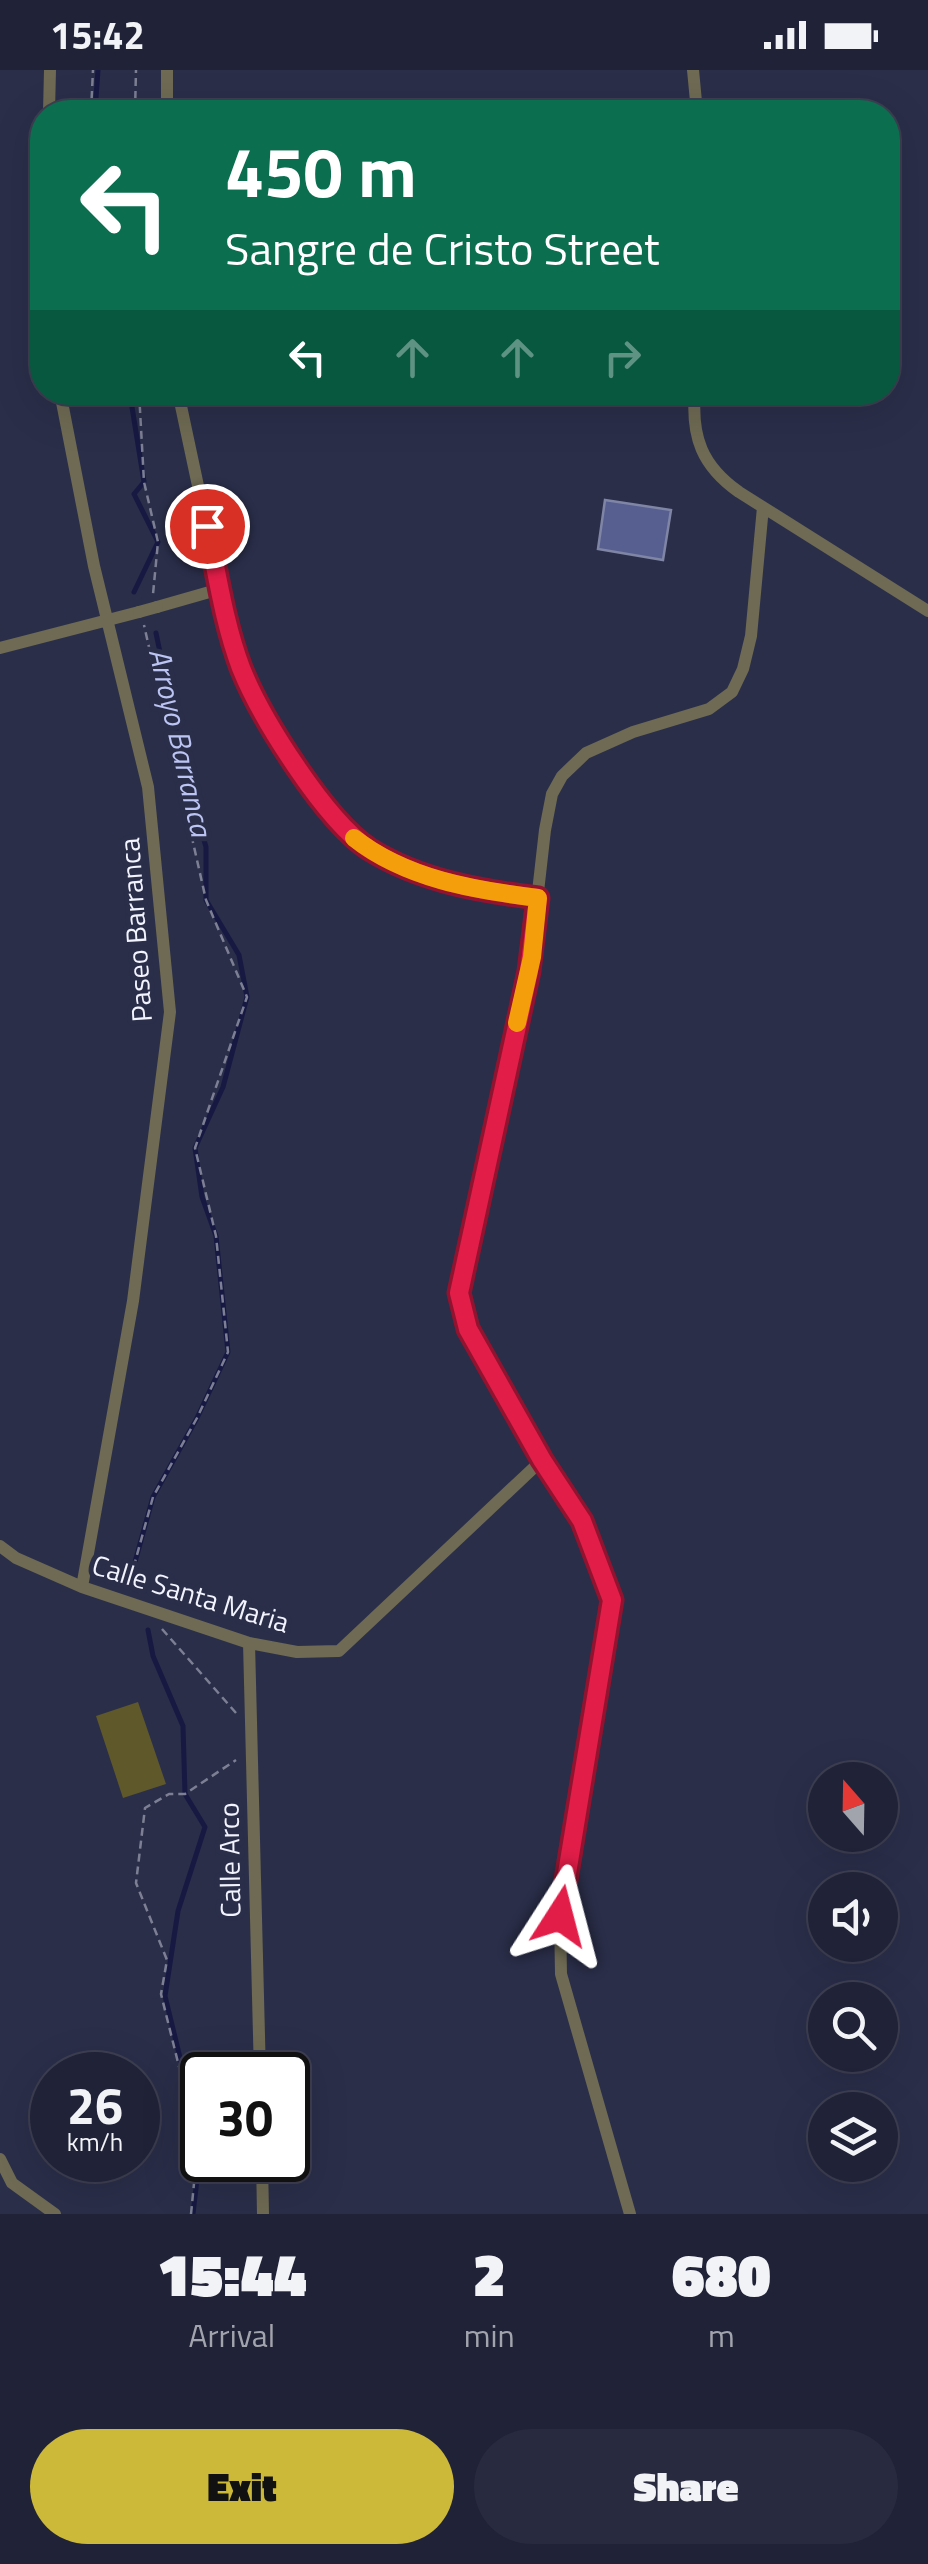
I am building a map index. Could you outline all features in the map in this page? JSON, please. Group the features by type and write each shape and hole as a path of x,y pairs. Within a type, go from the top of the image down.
{"street":[{"path":"49,100 50,70"},
{"path":"167,70 167,100"},
{"path":"693,70 697,100"},
{"name":"Paseo Barranca","path":"63,405 94,566 148,787 170,1012 133,1302 82,1587"},
{"path":"181,405 237,656 252,692 314,790 349,833 384,857 429,876 538,898"},
{"path":"695,405 696,436 705,460 722,480 928,611"},
{"path":"630,2214 561,1974 560,1916 612,1600 582,1521 542,1460 468,1329 459,1293 529,971 549,805 568,768 586,753 623,736 716,706 736,686 754,620 763,507"},
{"path":"0,648 141,616 155,603 220,589"},
{"name":"Calle Santa Maria","path":"0,1546 16,1558 82,1587 249,1643 297,1652 339,1651 542,1460"},
{"name":"Calle Arco","path":"249,1643 259,2052"},
{"path":"0,2159 12,2183 55,2214"},
{"path":"262,2182 263,2214"}],"path":[{"path":"91,100 93,70"},
{"path":"135,100 136,70"},
{"path":"140,405 144,482 158,542 155,603"},
{"path":"141,616 206,900 247,996 195,1148 216,1236 228,1352 153,1497 135,1562 144,1608 236,1714"},
{"path":"191,2214 198,2143 161,1994 167,1960 136,1883 145,1808 170,1794 185,1794 238,1758"}],"shaded area":[{"path":"138,1702 166,1784 123,1798 96,1716"}],"building":[{"path":"605,500 671,510 663,560 598,549"}],"waterway":[{"path":"96,100 98,70"},
{"path":"133,405 144,482 134,494 158,542 134,592"},
{"name":"Arroyo Barranca","path":"140,1587 135,1562 153,1497 228,1352 216,1236 202,1197 195,1148 223,1087 247,997 239,955 206,900 206,847 185,774 156,633"},
{"name":"Arroyo Barranca","path":"148,1630 153,1656 183,1726 185,1794 205,1827 178,1911 165,1996 201,2144 193,2214"}],"slow traffic":[{"path":"354,838 397,864 446,882 538,898 532,957 517,1023"}],"route":[{"path":"207,526 228,620 252,692 339,823 370,850 397,864 446,882 538,898 529,971 459,1293 468,1329 542,1460 582,1521 612,1600 560,1916"}]}
